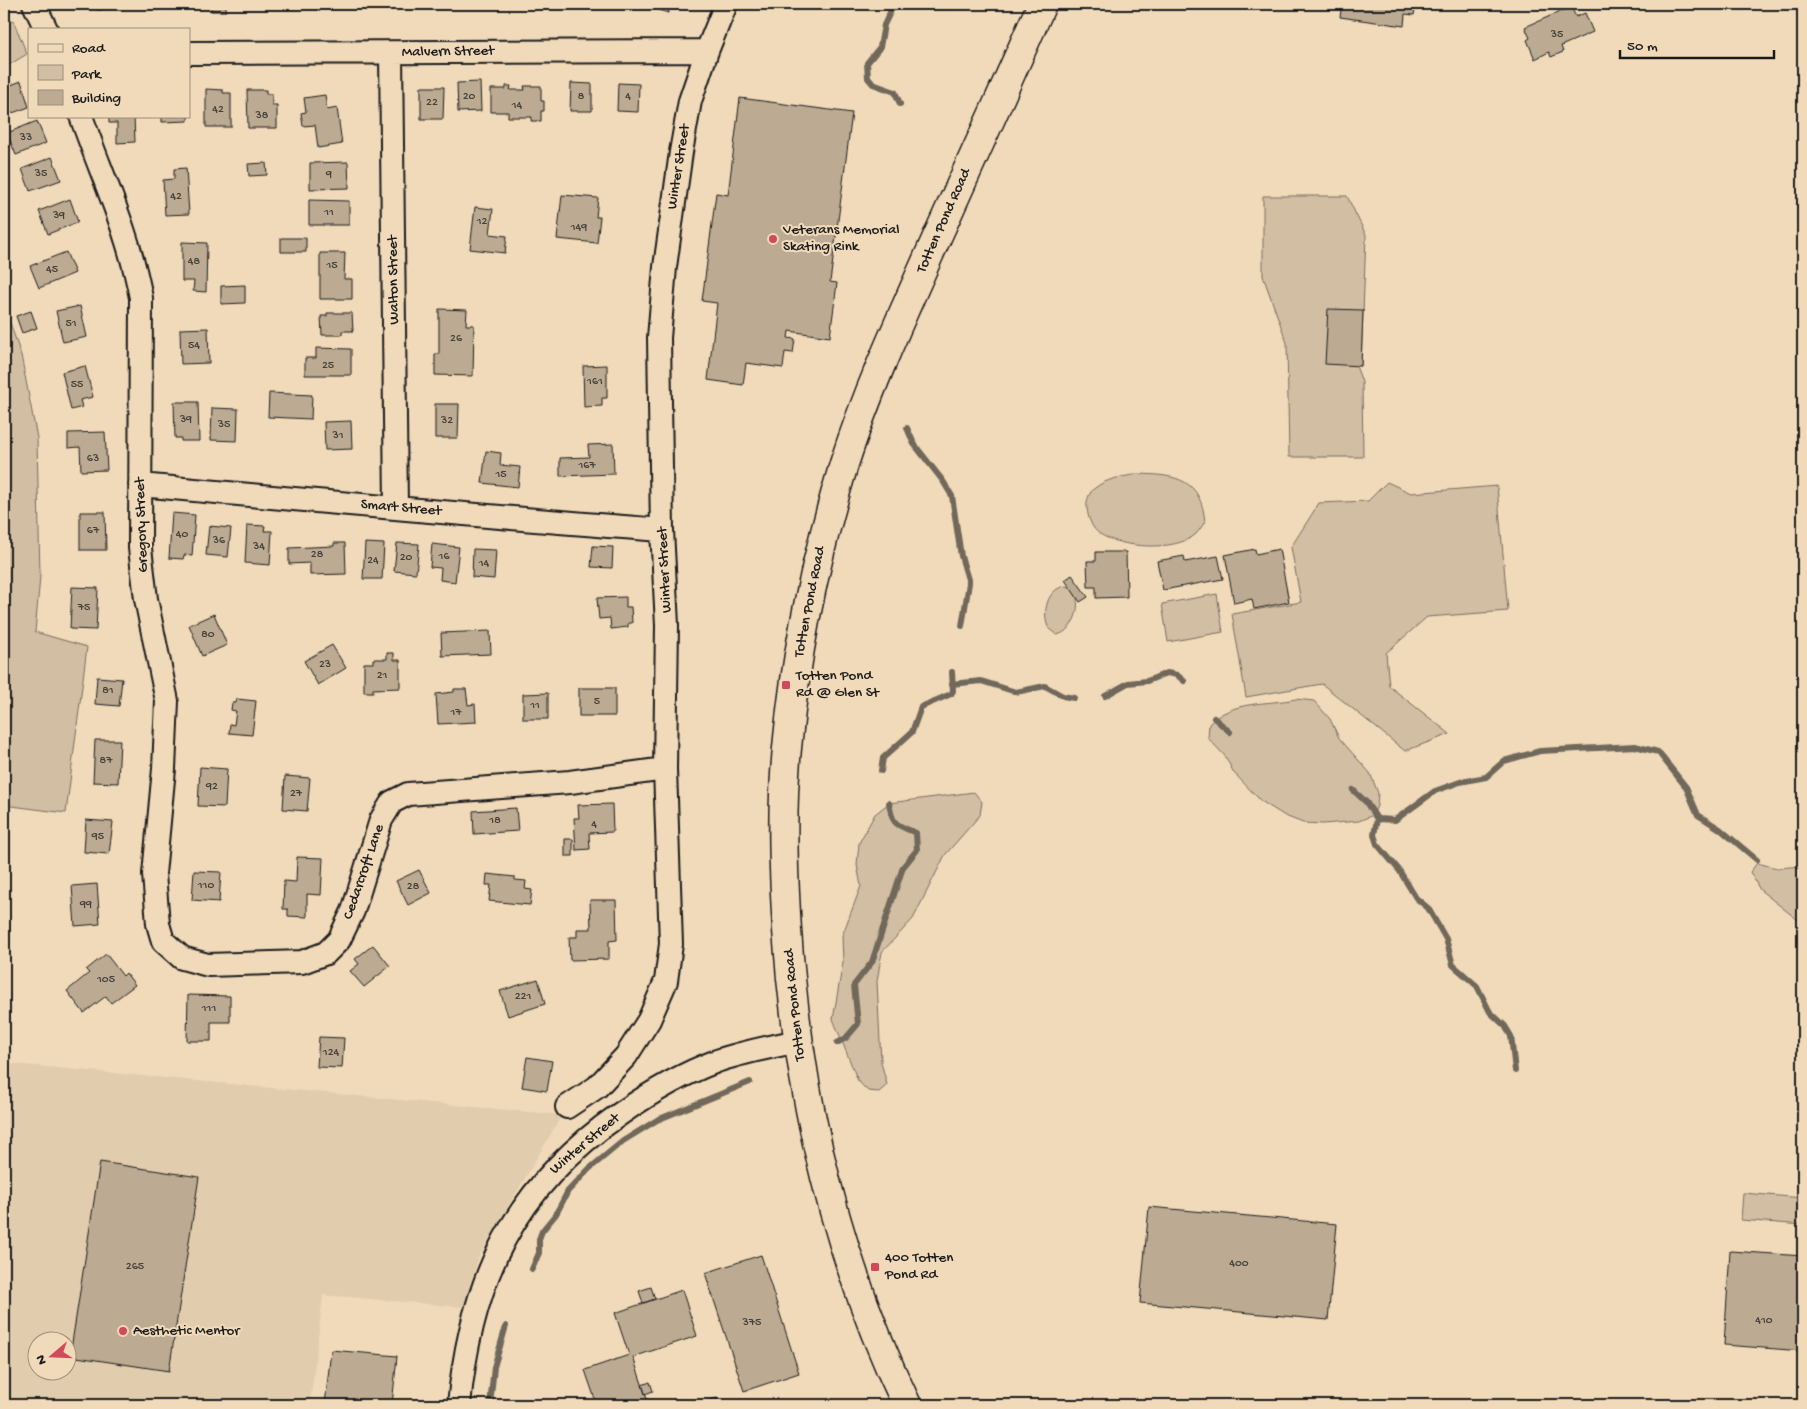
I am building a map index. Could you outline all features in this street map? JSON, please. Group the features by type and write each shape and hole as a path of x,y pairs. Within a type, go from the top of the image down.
{"main road":[{"name":"Totten Pond Road","path":"907,1405 878,1342 842,1239 814,1133 798,1041 786,904 784,786 792,704 822,541 845,462 880,367 1042,4"}],"street":[{"path":"34,4 46,28"},
{"name":"Winter Street","path":"567,1107 598,1087 626,1056 649,1020 666,981 671,936 665,769 668,625 662,530 659,338 664,267 680,152 690,101 726,4"},
{"name":"Malvern Street","path":"190,53 707,51"},
{"name":"Walton Street","path":"391,53 396,506"},
{"name":"Gregory Street","path":"82,118 117,207 135,262 142,298 140,548 146,599 167,701 164,769 154,874 158,924 164,941"},
{"name":"Smart Street","path":"140,485 396,506 494,518 662,530"},
{"name":"Cedarcroft Lane","path":"164,941 182,958 208,966 302,962 326,953 339,940 353,911 381,820 392,802 408,794 570,782 665,769"},
{"name":"Winter Street","path":"459,1405 469,1333 489,1272 513,1222 546,1176 608,1122 668,1084 717,1061 798,1041"}],"shaded area":[{"path":"4,1063 562,1115 479,1256 464,1307 323,1295 310,1405 4,1405"}],"green space":[{"path":"13,20 27,54 4,68 4,23"},
{"path":"4,184 7,194 4,295"},
{"path":"1263,196 1347,196 1366,235 1361,366 1356,366 1362,382 1363,457 1289,457 1287,343 1263,276"},
{"path":"4,305 21,355 37,438 40,577 35,632 87,647 66,813 4,805"},
{"path":"1138,474 1175,478 1192,488 1203,507 1205,522 1196,534 1176,544 1148,546 1109,539 1097,532 1091,523 1088,512 1087,502 1091,492 1110,480"},
{"path":"1387,482 1411,493 1497,486 1508,611 1427,617 1386,653 1389,686 1450,734 1405,751 1322,684 1246,697 1232,614 1301,602 1291,547 1319,503 1368,501"},
{"path":"1068,586 1077,598 1076,613 1074,621 1069,627 1057,635 1049,629 1046,609 1055,591 1061,587"},
{"path":"1217,594 1223,632 1168,642 1162,604"},
{"path":"1296,699 1314,701 1330,719 1339,738 1370,773 1378,793 1377,806 1373,815 1359,821 1323,824 1303,823 1285,816 1261,801 1234,773 1225,756 1208,738 1209,724 1218,716 1228,711 1250,705"},
{"path":"974,792 982,802 980,815 945,855 913,919 882,952 877,981 881,1062 887,1085 879,1092 868,1091 858,1081 833,1019 843,962 842,936 861,886 857,865 859,843 875,814 889,803"},
{"path":"1757,863 1777,868 1803,866 1803,924 1760,890 1750,872"},
{"path":"1743,1193 1803,1198 1803,1225 1741,1220"}],"building":[{"path":"97,4 110,4 110,9 97,10"},
{"path":"153,4 172,4 172,9 154,10"},
{"path":"201,4 226,4 226,11 211,11 211,5"},
{"path":"289,4 314,4 315,7 290,8"},
{"path":"650,4 671,4 668,13 649,7"},
{"path":"935,4 955,4 955,9 935,9"},
{"path":"1342,4 1416,4 1414,15 1405,14 1404,26 1340,17"},
{"path":"1571,7 1576,17 1585,13 1593,32 1561,46 1563,52 1551,57 1549,52 1535,59 1527,40 1530,38 1525,27"},
{"path":"21,81 28,107 7,115 4,110 4,88"},
{"path":"480,82 481,111 458,112 457,83"},
{"path":"571,83 592,84 592,111 570,111"},
{"path":"618,83 639,84 638,112 617,111"},
{"path":"506,86 511,86 510,90 525,90 524,86 541,86 541,101 544,101 544,111 541,111 541,121 531,121 532,117 508,117 508,112 491,112 491,89 506,89"},
{"path":"421,87 444,87 443,119 421,119"},
{"path":"206,89 223,90 223,93 231,93 231,127 206,127"},
{"path":"247,90 266,90 266,94 272,94 272,105 277,105 277,128 248,128"},
{"path":"325,95 327,110 337,108 342,144 318,148 315,125 303,126 301,113 306,112 304,98"},
{"name":"Veterans Memorial Skating Rink","path":"740,98 852,113 830,282 837,283 830,337 789,331 788,338 795,339 793,353 785,352 783,368 746,363 743,385 708,380 717,303 702,301 716,193 728,195"},
{"path":"109,118 134,118 135,142 117,143 117,123 109,123"},
{"path":"162,118 188,118 188,121 162,122"},
{"path":"37,121 46,143 16,155 7,133"},
{"path":"52,157 61,180 30,191 22,169"},
{"path":"348,162 349,188 310,189 310,163"},
{"path":"266,163 267,175 249,176 248,164"},
{"path":"186,168 189,214 165,215 163,180 174,179 174,169"},
{"path":"562,195 598,198 596,217 600,217 597,243 557,239"},
{"path":"70,199 78,222 48,234 39,211"},
{"path":"309,200 349,201 349,225 309,225"},
{"path":"475,207 493,209 490,234 507,236 505,253 470,249"},
{"path":"281,238 306,238 306,252 281,252"},
{"path":"182,242 207,243 206,292 193,291 194,281 182,281"},
{"path":"66,252 75,273 39,288 30,266"},
{"path":"320,253 345,253 344,279 352,279 352,299 320,299"},
{"path":"245,285 245,303 221,304 221,286"},
{"path":"80,306 87,337 63,342 56,311"},
{"path":"439,309 467,310 466,325 474,325 473,376 435,375 435,354 439,354"},
{"path":"1328,309 1363,310 1361,366 1325,364"},
{"path":"31,311 37,328 22,333 16,316"},
{"path":"327,313 352,313 353,331 342,331 342,335 322,335 321,316 327,316"},
{"path":"208,328 209,363 181,364 180,329"},
{"path":"316,348 351,349 351,375 305,375 305,358 316,358"},
{"path":"607,365 607,398 602,398 602,406 584,407 583,366"},
{"path":"85,366 93,397 80,400 82,407 71,410 62,372"},
{"path":"269,393 312,395 311,419 268,417"},
{"path":"174,402 198,402 199,441 181,441 181,438 175,438"},
{"path":"435,404 459,404 458,438 435,438"},
{"path":"212,408 238,409 237,441 211,440"},
{"path":"351,421 352,449 325,450 324,422"},
{"path":"105,432 107,470 81,471 80,447 68,448 68,433"},
{"path":"613,444 614,474 560,476 560,458 589,457 588,445"},
{"path":"486,451 501,453 500,465 520,467 518,487 482,483"},
{"path":"80,512 105,512 106,550 80,550"},
{"path":"172,513 195,515 192,556 184,555 183,559 169,558"},
{"path":"247,525 265,526 264,531 272,531 270,565 245,563"},
{"path":"209,526 231,528 228,557 206,555"},
{"path":"334,543 345,543 346,574 310,575 310,563 289,564 289,548 334,546"},
{"path":"365,543 384,544 382,579 363,579"},
{"path":"397,543 419,544 416,573 394,571"},
{"path":"432,544 459,547 455,582 440,580 441,568 430,567"},
{"path":"593,546 613,547 612,568 591,567"},
{"path":"473,549 496,550 494,579 472,577"},
{"path":"1255,549 1256,554 1279,549 1289,602 1254,609 1252,599 1234,603 1225,555"},
{"path":"1096,552 1126,552 1127,597 1096,598 1096,587 1088,587 1087,561 1096,561"},
{"path":"1184,556 1185,562 1218,556 1223,579 1163,590 1157,561"},
{"path":"1072,575 1088,597 1080,602 1065,580"},
{"path":"72,587 98,588 96,630 70,629"},
{"path":"626,597 626,607 631,607 632,623 628,623 628,627 611,629 610,618 599,619 597,598"},
{"path":"214,614 227,645 202,656 189,625"},
{"path":"490,631 491,654 442,656 441,633"},
{"path":"332,645 346,668 318,685 304,661"},
{"path":"387,653 394,653 394,660 400,660 400,688 373,689 373,692 364,692 364,663 373,663 373,659 387,659"},
{"path":"97,677 122,679 119,706 95,704"},
{"path":"579,688 615,688 615,716 579,716"},
{"path":"454,689 466,689 468,705 475,704 476,722 438,724 436,694 454,692"},
{"path":"548,693 548,719 523,719 523,694"},
{"path":"237,699 256,701 252,735 229,733 230,724 234,725 236,711 231,710 232,703 236,703"},
{"path":"95,740 120,740 118,783 93,782"},
{"path":"200,767 227,769 225,807 198,806"},
{"path":"285,776 310,778 307,811 283,809"},
{"path":"612,804 613,832 589,833 590,849 576,850 574,818 579,818 578,805"},
{"path":"516,808 518,831 474,834 473,811"},
{"path":"86,820 113,822 109,854 84,852"},
{"path":"565,839 573,839 573,856 565,856"},
{"path":"297,857 323,858 321,895 307,894 307,917 288,916 288,909 283,909 284,881 296,882"},
{"path":"419,870 431,893 408,905 396,881"},
{"path":"194,871 221,872 219,902 192,900"},
{"path":"487,874 515,877 515,880 526,881 525,889 532,890 530,905 489,901 491,885 486,885"},
{"path":"97,884 100,924 75,926 72,886"},
{"path":"590,900 616,900 617,940 609,941 609,959 570,960 569,937 577,937 577,929 591,929"},
{"path":"373,945 390,966 364,987 350,971 359,964 355,959"},
{"path":"106,954 123,976 126,973 135,985 111,1003 106,996 84,1013 67,991 89,973 86,970"},
{"path":"538,979 545,1004 508,1016 500,991"},
{"path":"188,995 230,996 230,1022 211,1022 211,1041 187,1041"},
{"path":"319,1037 344,1038 342,1068 317,1067"},
{"path":"527,1057 552,1061 547,1091 522,1087"},
{"path":"100,1162 199,1177 169,1371 78,1357 78,1332 74,1332"},
{"path":"1149,1207 1337,1224 1328,1320 1140,1303"},
{"path":"1730,1251 1803,1256 1803,1351 1724,1345"},
{"path":"761,1255 799,1373 744,1391 705,1273"},
{"path":"651,1287 655,1299 643,1303 639,1291"},
{"path":"682,1290 697,1336 633,1357 649,1405 597,1405 585,1370 629,1355 615,1313"},
{"path":"331,1350 397,1356 392,1405 325,1405"},
{"path":"650,1382 653,1391 645,1394 642,1385"},
{"path":"717,1398 719,1405 695,1405"},
{"path":"686,1399 689,1405 675,1405 675,1403"}],"waterway":[{"path":"894,4 884,25 880,47 867,63 868,78 873,84 895,92 900,104"},
{"path":"907,428 914,444 943,481 952,496 961,556 969,583 962,626"},
{"path":"881,771 883,758 912,732 921,707 951,694 953,691 952,672"},
{"path":"1105,696 1128,683 1147,681 1167,673 1177,675 1184,681"},
{"path":"952,684 981,681 1016,692 1045,686 1063,696 1074,698"},
{"path":"1214,718 1230,732"},
{"path":"1353,790 1366,802 1377,819 1395,820 1435,791 1460,782 1486,777 1504,761 1540,751 1635,746 1658,752 1686,787 1698,815 1720,829 1757,860"},
{"path":"837,1043 846,1038 858,1024 854,985 872,962 903,867 917,850 916,833 896,823 889,803"},
{"path":"1377,819 1374,835 1377,844 1399,870 1416,898 1428,908 1446,939 1453,965 1477,986 1490,1012 1505,1026 1511,1036 1515,1071"},
{"path":"532,1269 539,1253 539,1239 542,1231 556,1214 568,1191 589,1169 623,1141 657,1120 750,1082"},
{"path":"490,1405 494,1367 506,1326"}],"place":[{"name":"Veterans Memorial Skating Rink","path":"773,239"},
{"name":"Totten Pond Rd @ Glen St","path":"786,685"},
{"name":"400 Totten Pond Rd","path":"875,1267"},
{"name":"Aesthetic Mentor","path":"123,1331"}]}
